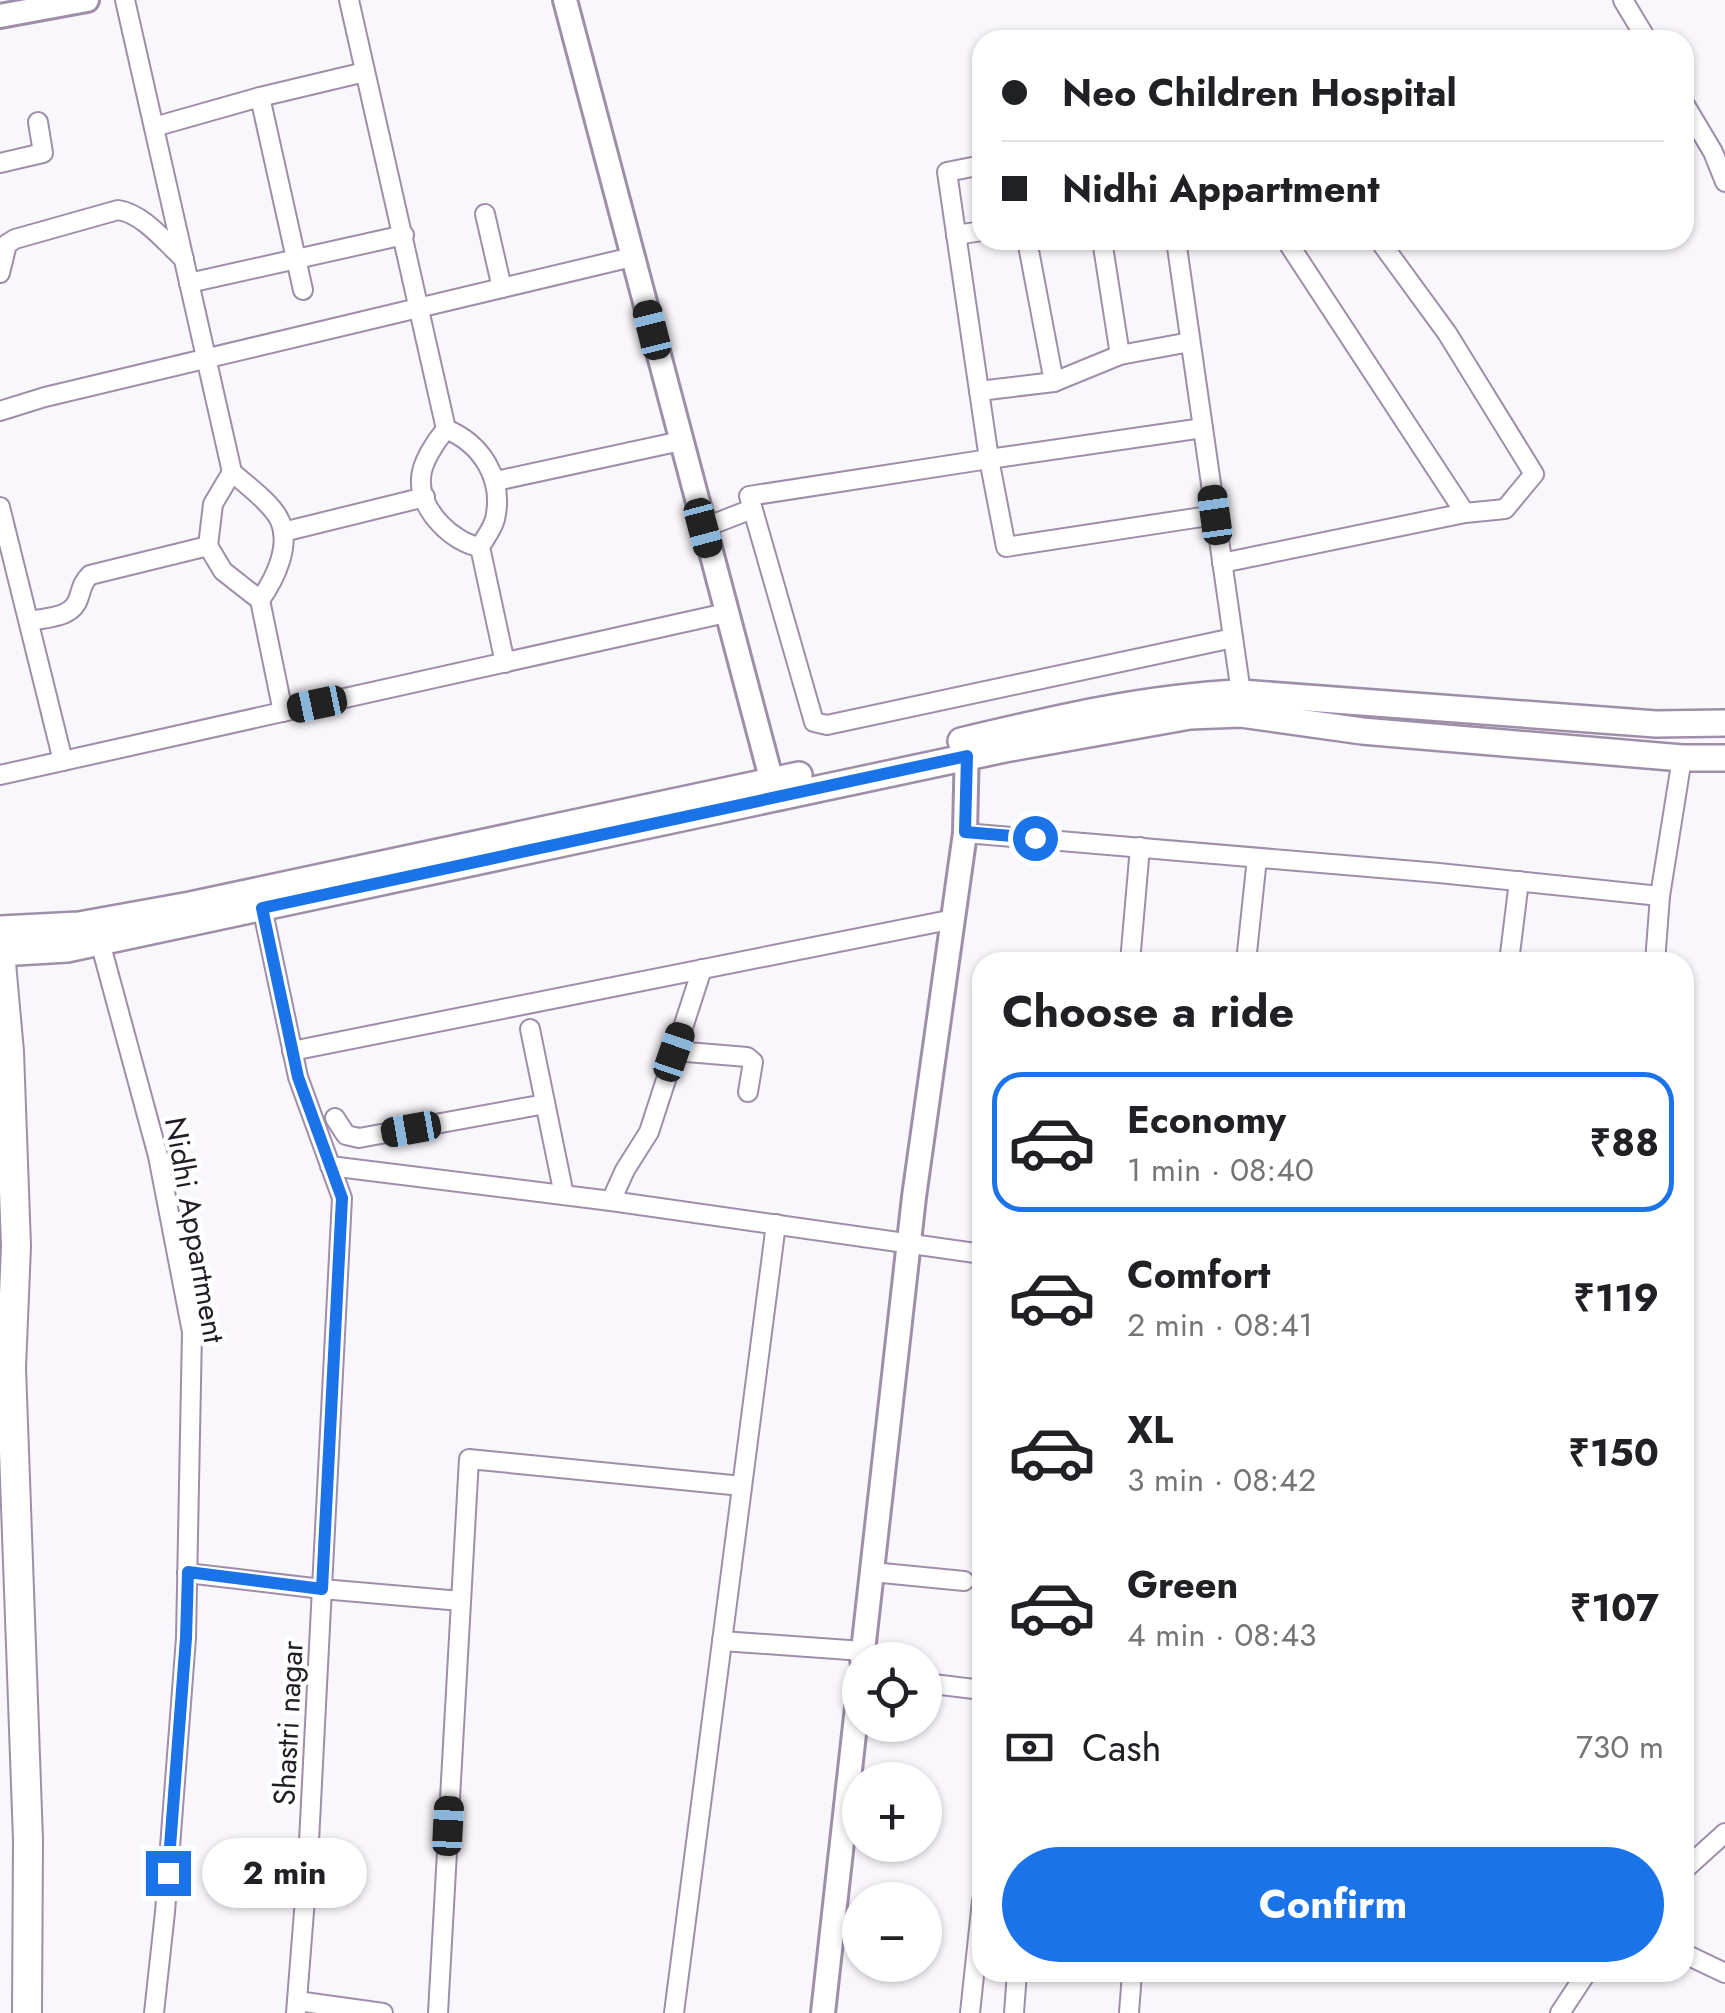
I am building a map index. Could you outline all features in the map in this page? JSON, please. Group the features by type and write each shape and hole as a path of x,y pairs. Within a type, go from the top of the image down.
{"main road":[{"path":"967,748 1041,722 1187,696 1240,693 1656,724 1725,724"},
{"path":"0,930 79,925 967,748 1190,716 1241,714 1362,731 1682,758 1725,758"},
{"path":"26,2013 28,1840 11,1368 16,1246 9,1052 0,952 67,949 262,908 773,789"}],"street":[{"path":"0,16 88,0"},
{"path":"125,0 232,472 278,516 283,532 273,582 260,600"},
{"path":"350,0 446,430"},
{"path":"565,0 773,789"},
{"path":"1623,0 1640,30"},
{"path":"154,126 365,72"},
{"path":"260,97 303,290"},
{"path":"1694,120 1725,182"},
{"path":"0,163 44,154 38,122"},
{"path":"972,167 947,172 1006,547 1215,515"},
{"path":"0,273 7,244 15,239 118,210 146,224 184,260"},
{"path":"485,214 502,288"},
{"path":"956,236 972,233"},
{"path":"190,283 404,235"},
{"path":"1029,250 1054,382"},
{"path":"1104,250 1120,354"},
{"path":"1177,250 1240,693"},
{"path":"1293,250 1465,514"},
{"path":"1222,563 1465,514 1505,510 1534,474 1447,333 1386,250"},
{"path":"0,411 632,257"},
{"path":"980,391 1054,382 1120,354 1190,342"},
{"path":"1203,428 749,496 814,722 827,724 1232,638"},
{"path":"446,430 463,436 485,459 496,482 495,520 480,547 505,662"},
{"path":"446,430 435,442 420,480 433,517 466,545 480,547"},
{"path":"496,482 680,440"},
{"path":"232,472 213,504 208,546 223,570 260,600 284,712"},
{"path":"283,532 426,497"},
{"path":"0,507 63,761"},
{"path":"703,528 752,510"},
{"path":"30,621 70,612 90,575 208,546"},
{"path":"0,775 726,613"},
{"path":"864,1642 909,1242 965,832 967,748"},
{"path":"1656,952 1660,896 1682,758"},
{"path":"965,832 1660,896"},
{"path":"1131,952 1140,847"},
{"path":"1247,952 1258,858"},
{"path":"1509,952 1519,881"},
{"name":"Shastri nagar","path":"262,908 298,1077 342,1198 297,2007"},
{"path":"292,1051 954,918"},
{"name":"Nidhi Appartment","path":"100,942 158,1156 192,1332 186,1638 154,2013"},
{"path":"611,1201 648,1132 702,969"},
{"path":"530,1029 564,1194"},
{"path":"674,1052 747,1057 754,1070 748,1092"},
{"path":"335,1118 346,1135 358,1138 546,1104"},
{"path":"330,1166 564,1194 972,1252"},
{"path":"674,2013 776,1224"},
{"path":"438,2013 469,1458 742,1486"},
{"path":"188,1572 322,1589 461,1600"},
{"path":"872,1572 964,1581"},
{"path":"722,1641 842,1654"},
{"path":"942,1684 972,1689"},
{"path":"824,2013 853,1742"},
{"path":"1694,1862 1722,1841"},
{"path":"1694,1958 1725,1973"},
{"path":"970,2013 975,1982"},
{"path":"1014,2013 1016,1982"},
{"path":"1129,2013 1131,1982"},
{"path":"1560,2013 1580,1982"},
{"path":"297,2007 383,2013"}],"route":[{"path":"168,1873 188,1572 322,1589 342,1198 298,1077 262,908 967,756 965,832 1035,838"}]}
